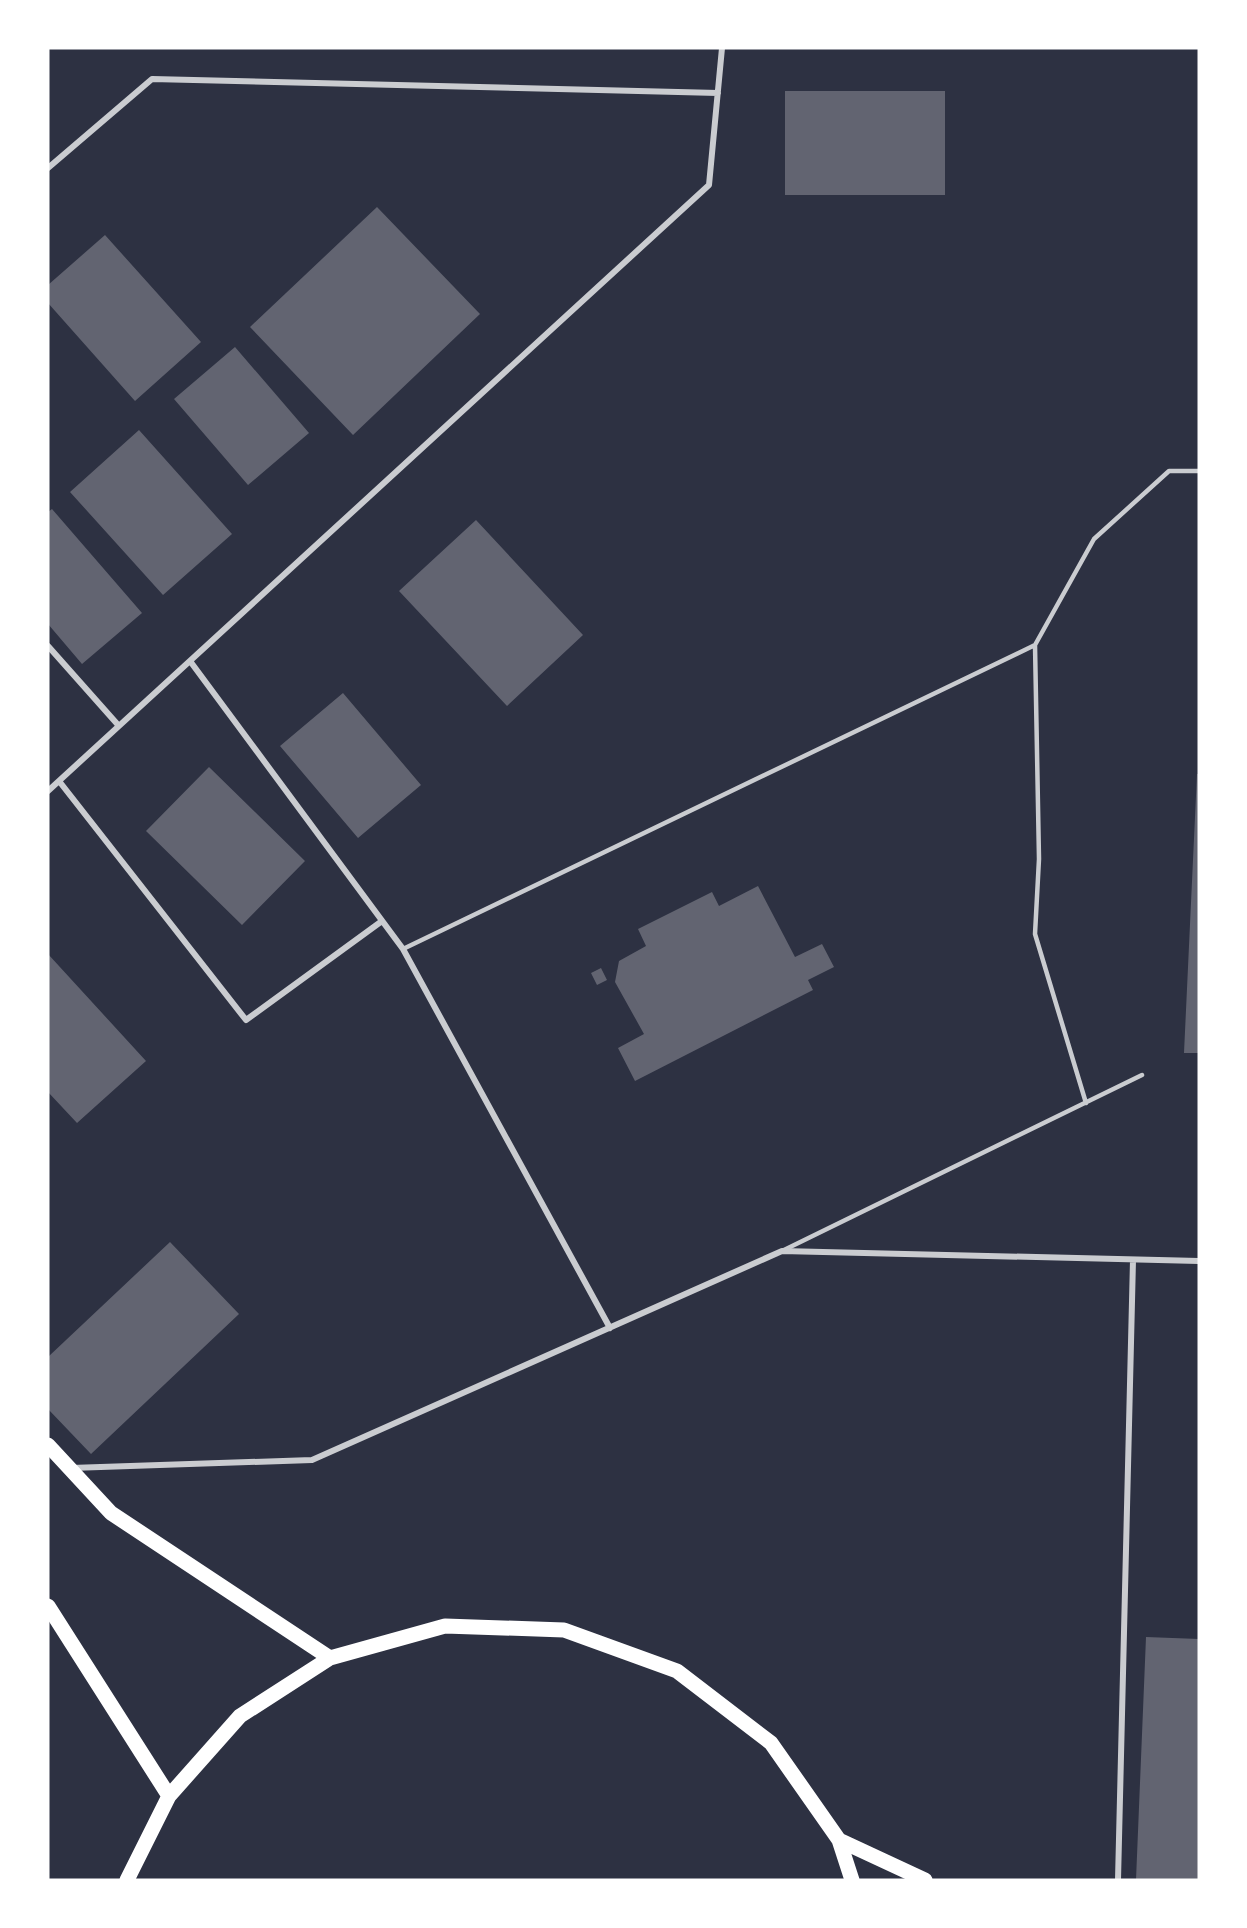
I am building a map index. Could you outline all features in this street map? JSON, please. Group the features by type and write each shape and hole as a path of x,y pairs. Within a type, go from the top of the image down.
{"main road":[{"path":"48,1445 111,1513 330,1658"},
{"path":"48,1606 169,1796"},
{"path":"127,1880 169,1796 240,1716 330,1658 445,1626 564,1630 677,1671 771,1743 839,1840 852,1880"},
{"path":"839,1840 925,1880"}],"street":[{"path":"48,791 710,185 722,48"},
{"path":"48,168 152,79 718,93"},
{"path":"48,646 119,726"},
{"path":"190,661 403,949 610,1328"},
{"path":"59,781 246,1020 382,921"},
{"path":"69,1468 312,1460 782,1251 1199,1261"},
{"path":"1118,1880 1133,1260"}],"lane":[{"path":"1086,1103 1035,934 1039,859 1035,645 1094,539 1169,471 1199,471"},
{"path":"403,949 1035,645"},
{"path":"782,1251 1142,1075"}],"building":[{"path":"785,91 945,91 945,195 785,195"},
{"path":"377,207 480,314 353,435 250,327"},
{"path":"105,235 201,342 135,401 48,303 48,285"},
{"path":"235,347 309,433 248,485 174,399"},
{"path":"139,430 232,534 163,595 70,492"},
{"path":"52,509 142,613 82,664 48,624 48,512"},
{"path":"476,520 583,635 507,706 399,591"},
{"path":"343,693 421,785 358,838 280,746"},
{"path":"209,767 305,861 242,925 146,831"},
{"path":"1197,774 1199,774 1199,1053 1184,1053"},
{"path":"758,886 795,957 822,944 834,967 808,980 813,990 635,1081 618,1048 644,1034 615,982 619,961 646,946 638,929 712,892 719,906"},
{"path":"48,954 146,1061 77,1123 48,1092"},
{"path":"601,968 607,980 597,985 591,973"},
{"path":"170,1242 239,1314 91,1454 48,1409 48,1357"},
{"path":"1146,1637 1199,1639 1199,1880 1136,1880"}]}
